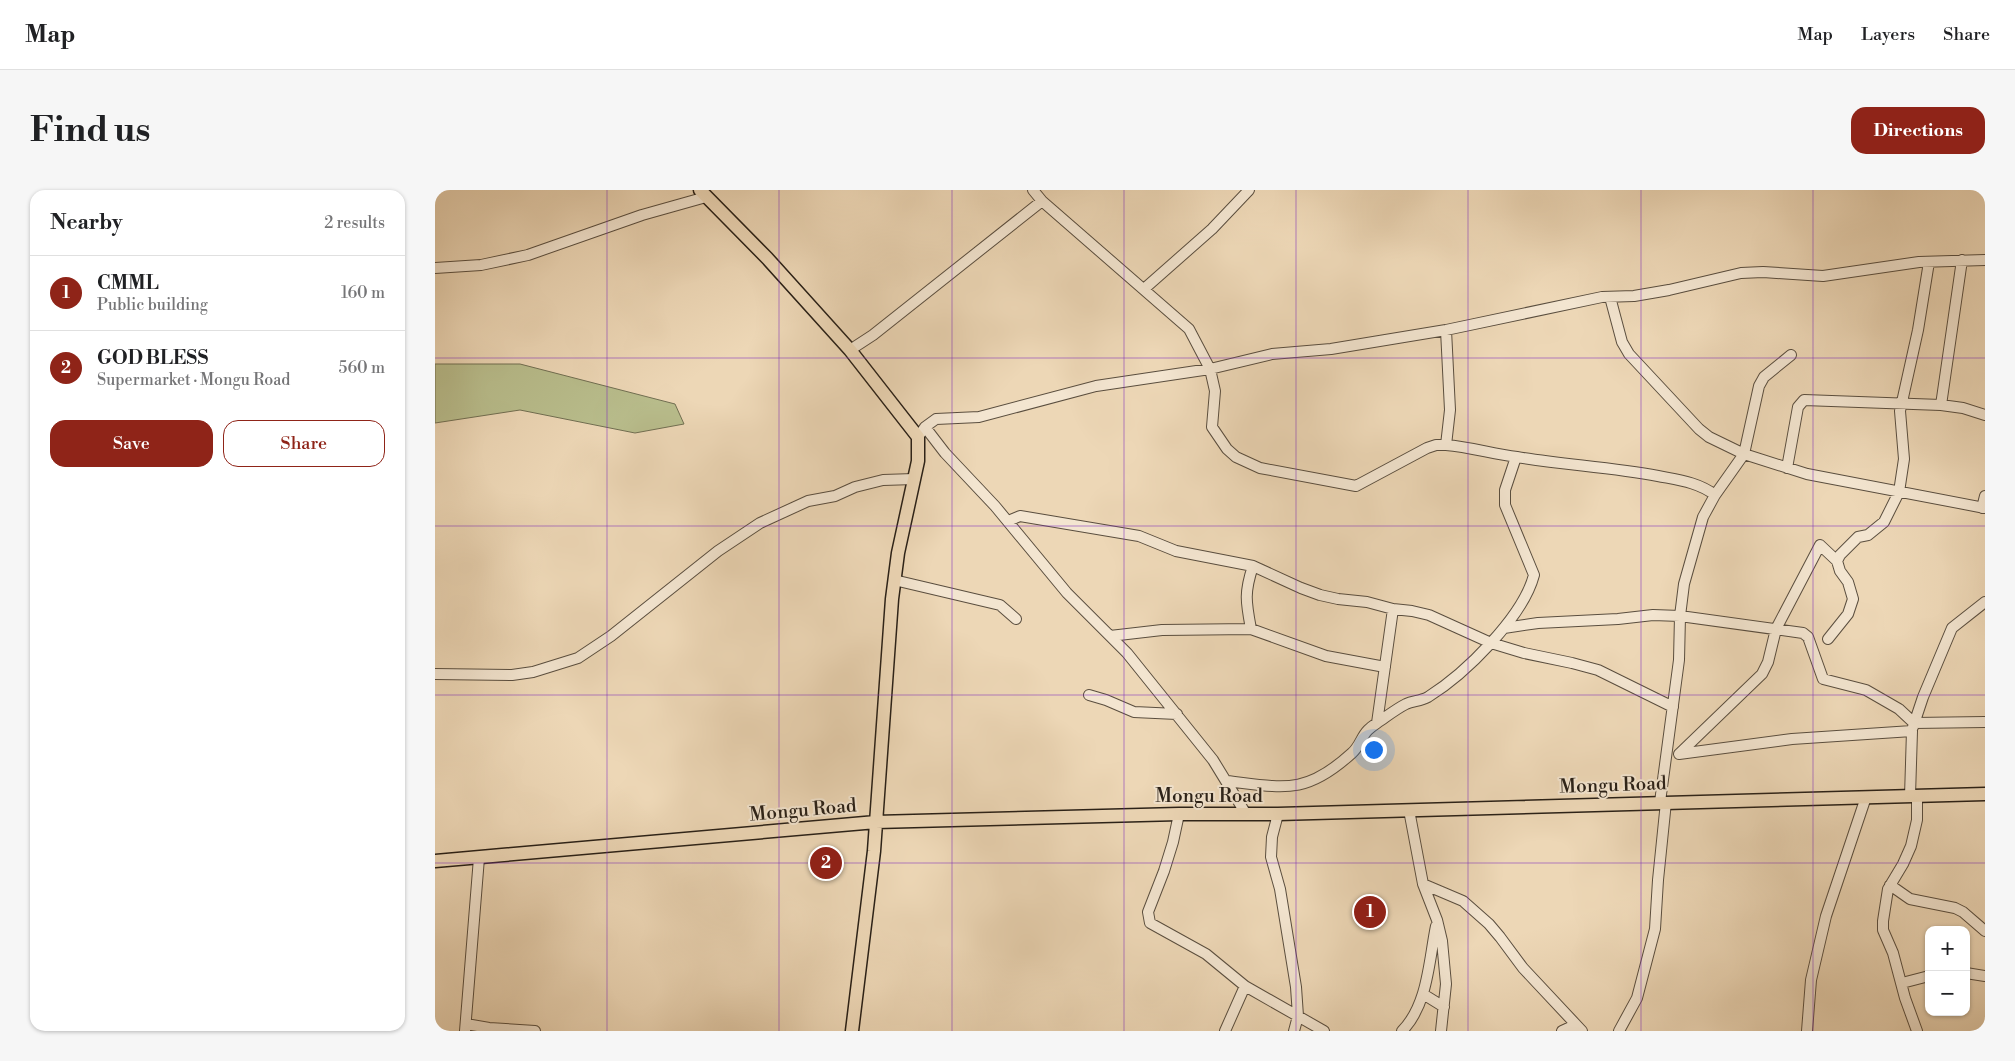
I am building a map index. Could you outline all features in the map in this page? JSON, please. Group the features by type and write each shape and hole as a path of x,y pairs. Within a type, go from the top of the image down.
{"main road":[{"path":"703,194 767,258 922,432 894,580 886,662 876,822 853,1031"},
{"name":"Mongu Road","path":"435,861 876,822 1179,814 1278,814 1985,794"}],"street":[{"path":"1033,190 1042,201 1189,329 1210,369 1215,390 1212,427 1227,449 1236,457 1260,468 1355,486 1427,448 1436,445 1446,445 1679,480 1698,485 1715,495"},
{"path":"1144,289 1212,229 1249,190"},
{"path":"435,268 481,266 528,255 703,194"},
{"path":"850,350 873,335 1042,201"},
{"path":"1941,405 1962,260"},
{"path":"1247,814 1227,781 1177,714 1127,653 1067,593 1008,521 945,452 922,432 936,419 979,417 1096,386 1210,369 1272,354 1331,349 1446,330 1610,297 1634,296 1669,290 1741,273 1763,272 1823,276 1929,262 1985,260"},
{"path":"1837,561 1840,555 1857,537 1868,535 1884,522 1899,492 1904,459 1899,417 1923,308 1929,262"},
{"path":"1610,297 1622,342 1629,354 1699,429 1709,437 1744,454 1787,468 1899,492 1983,508 1985,496"},
{"path":"1446,330 1449,410 1446,445"},
{"path":"1619,1031 1637,998 1655,930 1666,758 1679,660 1679,616 1683,584 1703,517 1715,495 1744,454 1759,386 1765,377 1791,355"},
{"path":"1787,468 1798,407 1804,400 1941,405 1963,408 1985,415"},
{"path":"1227,781 1279,787 1298,786 1310,782 1332,769 1353,752 1368,730 1377,723 1406,704 1426,698 1455,676 1491,643 1527,596 1534,575 1505,505 1505,490 1516,457"},
{"path":"435,674 512,675 533,672 578,658 605,641 718,551 760,523 808,501 835,496 855,487 883,480 914,479"},
{"path":"1008,521 1020,516 1139,536 1176,551 1253,566 1320,595 1367,602 1393,609 1413,610 1429,615 1491,643 1524,653 1571,662 1598,670 1673,707"},
{"path":"1679,754 1762,674 1768,662 1776,629 1820,545 1837,561 1839,571 1848,582 1853,599 1848,614 1829,639"},
{"path":"1251,629 1246,586 1253,566"},
{"path":"894,580 1000,606 1016,619"},
{"path":"1917,1031 1905,998 1890,944 1883,930 1887,893 1911,846 1917,820 1914,796 1913,727 1952,628 1985,602"},
{"path":"1377,723 1393,609"},
{"path":"1504,628 1538,623 1618,619 1653,615 1679,616 1807,634 1823,679 1866,690 1899,709 1913,727"},
{"path":"1110,636 1163,630 1251,629 1327,656 1385,667"},
{"path":"1089,695 1133,712 1177,714"},
{"path":"1666,758 1679,754 1792,739 1985,722"},
{"path":"1807,1031 1811,980 1826,916 1866,797"},
{"path":"1409,810 1423,884 1437,920 1445,966 1444,1008 1441,1031"},
{"path":"1179,814 1173,842 1148,912 1150,923 1206,954 1245,986 1324,1031"},
{"path":"1278,814 1272,837 1271,857 1282,901 1296,987 1298,1016 1294,1031"},
{"path":"479,858 465,1027 535,1031"},
{"path":"1423,884 1463,901 1489,924 1523,968 1578,1028"},
{"path":"1890,885 1910,900 1955,908 1977,922 1985,931"},
{"path":"1402,1031 1409,1024 1423,994 1437,920"},
{"path":"1970,974 1985,976"},
{"path":"1902,983 1925,977"},
{"path":"1225,1031 1245,986"},
{"path":"1423,994 1444,1008"},
{"path":"1562,1031 1578,1028"}],"green space":[{"path":"435,364 520,364 675,404 684,424 635,433 520,410 435,423"}],"place":[{"name":"GOD BLESS","path":"826,863"},
{"name":"CMML","path":"1370,912"}]}
